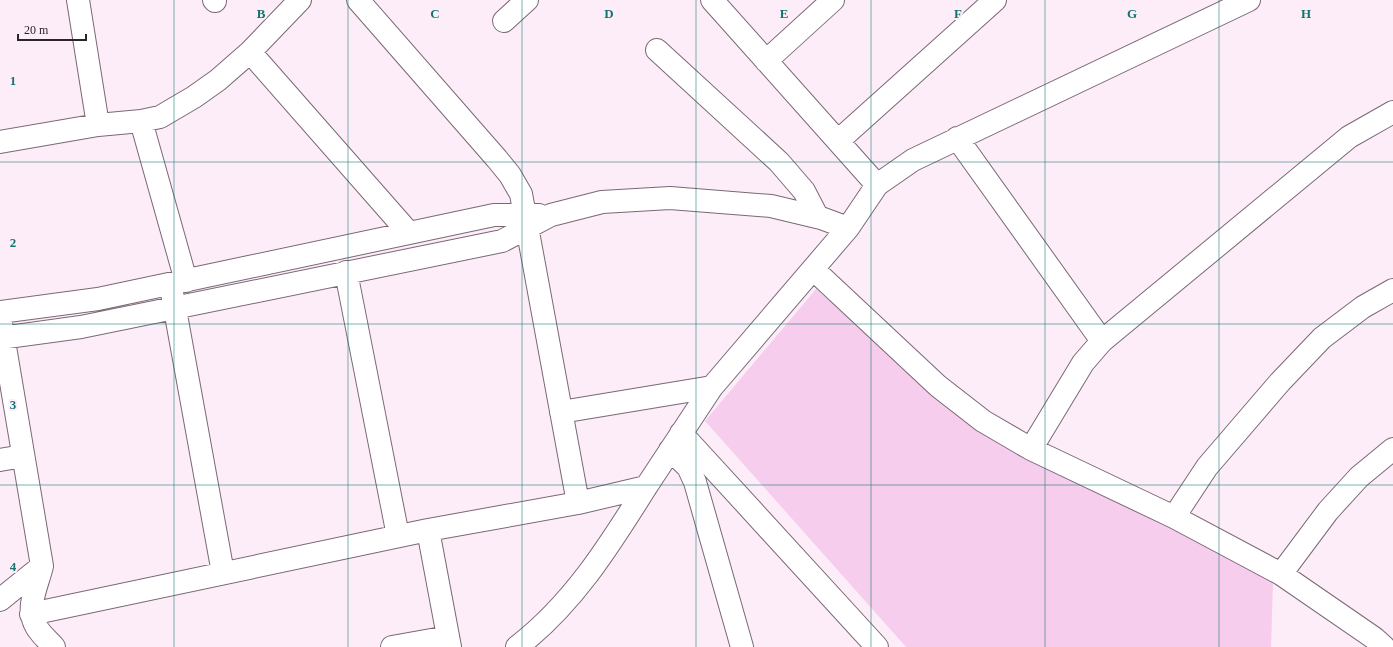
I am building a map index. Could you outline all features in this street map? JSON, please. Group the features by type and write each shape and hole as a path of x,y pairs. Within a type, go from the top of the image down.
{"street":[{"path":"78,0 98,125"},
{"path":"0,142 98,125 141,121 160,117 194,97 218,80 250,52 300,0"},
{"path":"358,0 510,175 521,194 578,503"},
{"path":"504,20 527,0"},
{"path":"712,0 877,185"},
{"path":"766,61 833,0"},
{"path":"838,142 995,0"},
{"path":"517,647 535,633 556,612 588,574 605,552 712,387 814,270 848,228 877,185 913,160 1216,7 1249,0"},
{"path":"657,50 779,162 804,191 817,216"},
{"path":"250,52 410,233"},
{"path":"1031,449 1079,369 1102,341 1349,137 1393,112"},
{"path":"141,121 178,282 175,308 223,573"},
{"path":"957,138 1102,341"},
{"path":"54,647 36,626 31,614 42,566 1,331 81,327 502,241 526,222 602,202 670,198 771,206 817,216 848,228"},
{"path":"0,312 98,299 494,215 526,222"},
{"path":"814,270 938,386 983,421 1031,449 1174,517 1282,574 1374,638 1384,647"},
{"path":"346,272 398,536"},
{"path":"1174,517 1207,467 1280,382 1322,338 1363,307 1393,290"},
{"path":"561,412 712,387"},
{"path":"676,441 695,482 742,647"},
{"path":"676,441 877,647"},
{"path":"1282,574 1328,511 1359,477 1393,449"},
{"path":"0,460 23,456"},
{"path":"31,614 398,536 578,503 646,487"},
{"path":"392,647 449,642 428,530"},
{"path":"0,600 42,566"}],"shaded area":[{"path":"816,289 961,418 1235,558 1273,583 1271,647 906,647 705,421"}]}
